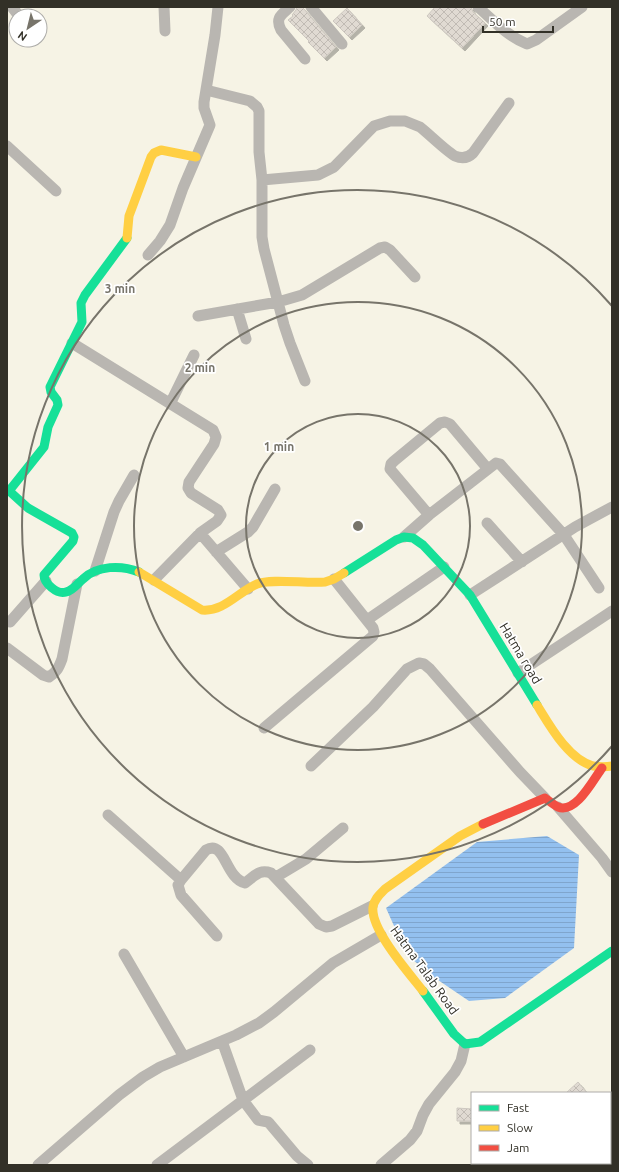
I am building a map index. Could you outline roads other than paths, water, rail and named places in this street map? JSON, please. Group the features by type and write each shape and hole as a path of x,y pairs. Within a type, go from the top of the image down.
{"street":[{"path":"164,7 165,31"},
{"path":"148,255 160,241 170,225 183,188 210,125 204,108 218,7"},
{"path":"290,7 281,15 278,20 278,24 280,30 305,59"},
{"path":"310,7 342,44"},
{"path":"478,7 508,34 527,44 536,40 582,7"},
{"path":"206,90 250,101 259,111 259,152 262,180 262,237 290,343 305,381"},
{"path":"262,180 318,175 326,172 334,167 374,126 390,121 405,120 414,124 420,127 455,156 462,158 469,157 474,153 509,103"},
{"path":"7,146 56,191"},
{"path":"196,157 161,150 154,153 129,216 127,224 129,231 128,237 85,295 81,303 82,322 50,387 58,405 48,427 44,447 8,490 28,508 72,533 74,537 73,541 45,572 44,576 46,581 59,592 65,593 86,575 95,571 110,569 133,569 154,580 202,610 207,611 220,607 257,584 267,582 325,582 334,579 396,540 408,537 429,515 487,468 496,463 500,464 564,535 599,588"},
{"path":"198,316 278,302 302,295 380,248 385,247 390,250 415,277"},
{"path":"237,309 246,339"},
{"path":"72,343 213,430 216,437 214,444 189,482 188,488 191,493 218,510 221,515 220,518 200,533 154,580"},
{"path":"170,404 194,355"},
{"path":"429,515 390,468 394,461 440,423 445,422 450,424 487,468"},
{"path":"95,571 114,512 134,475"},
{"path":"216,552 248,532 253,527 275,489"},
{"path":"470,595 575,527 612,507"},
{"path":"487,523 522,562"},
{"path":"200,533 248,589"},
{"name":"Hatma road","path":"408,537 423,545 470,595 553,731 569,750 582,761 602,768"},
{"path":"367,620 444,567"},
{"path":"264,728 373,636 373,628 334,579"},
{"path":"8,623 46,581"},
{"path":"7,648 43,675 50,677 54,674 62,659 76,584"},
{"path":"518,673 612,611"},
{"path":"311,766 373,707 407,669 419,663 424,664 520,772 545,798 558,807 602,858 612,872"},
{"path":"558,807 567,808 578,802 602,768 612,766"},
{"path":"217,936 181,895 178,886 181,880 210,847 216,848 220,852 233,876 239,881 245,882 264,870 271,873 319,924 326,927 332,926 372,906 376,896 460,836 490,821 545,798"},
{"path":"108,815 181,880"},
{"path":"276,877 306,859 343,828"},
{"name":"Hatma Talab Road","path":"372,906 375,920 381,935 454,1034 465,1044"},
{"path":"38,1165 119,1095 143,1077 160,1067 222,1041 259,1023 334,963 381,935"},
{"path":"381,1165 417,1131 429,1104 455,1072 461,1061 465,1044 480,1042 612,951"},
{"path":"124,954 184,1057"},
{"path":"222,1041 243,1100 258,1120 268,1122 270,1124 302,1164"},
{"path":"157,1165 310,1050"}],"water":[{"path":"547,836 579,855 574,948 505,998 469,1001 435,978 407,955 386,908 477,842"}]}
